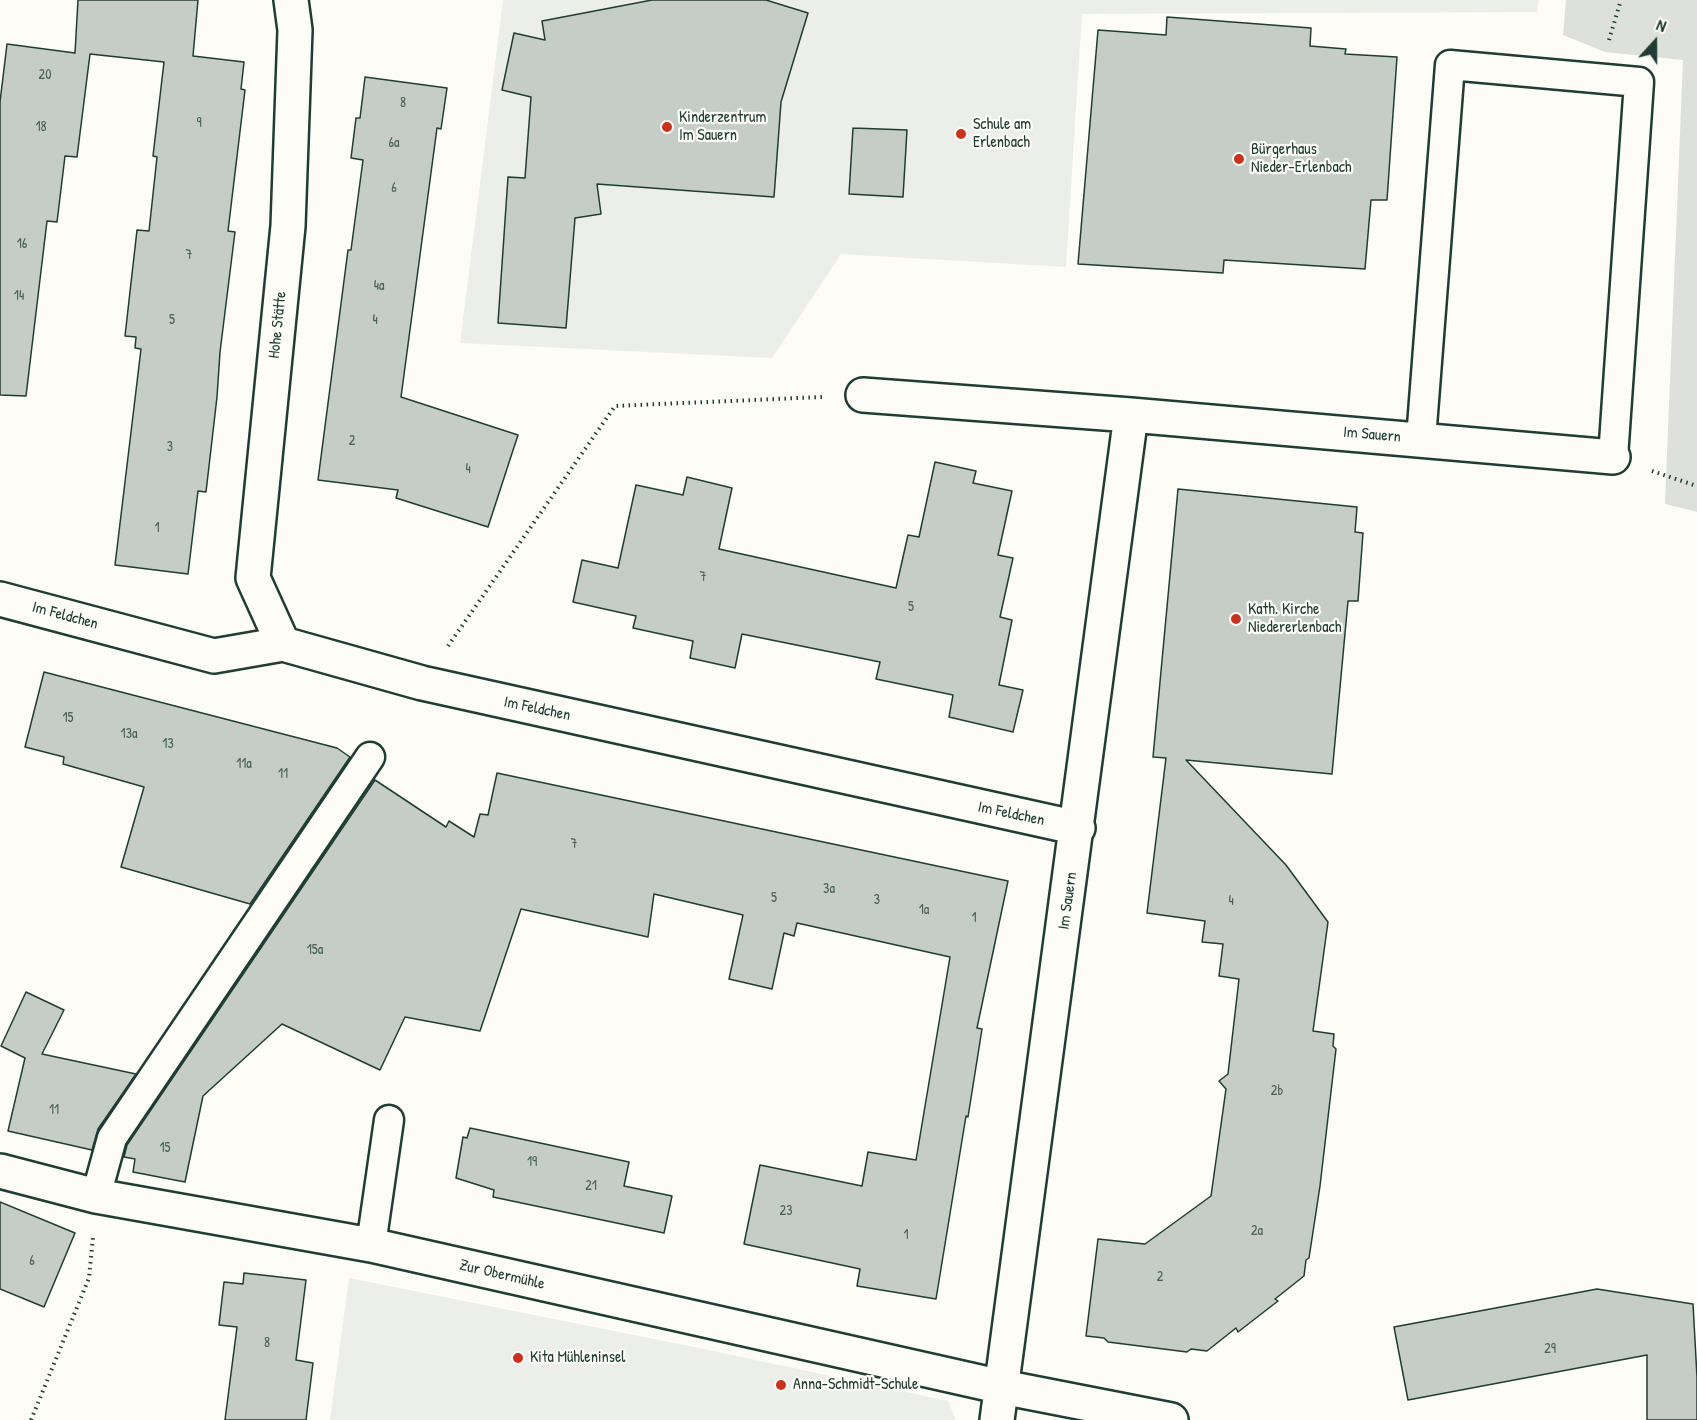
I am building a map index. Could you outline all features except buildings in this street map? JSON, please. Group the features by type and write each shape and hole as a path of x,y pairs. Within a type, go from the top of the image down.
{"street":[{"name":"Hohe Stätte","path":"282,644 253,578 288,226 295,30 291,0"},
{"name":"Im Sauern","path":"863,395 1131,415 1613,457"},
{"name":"Im Sauern","path":"1002,1387 1131,415"},
{"name":"Im Feldchen","path":"0,599 214,656 282,644 422,683 1078,828"},
{"name":"Zur Obermühle","path":"0,1171 96,1196 371,1245 1002,1387 1171,1420"},
{"path":"998,1420 1002,1387"}],"lane":[{"path":"1421,439 1450,65 1640,82 1613,457"},
{"path":"96,1196 112,1138 370,757"},
{"path":"371,1245 389,1120"}],"path":[{"path":"422,683 615,406 863,395"},
{"path":"31,1420 89,1278 96,1196"}],"shaded area":[{"name":"Kinderzentrum Im Sauern","path":"503,0 1539,0 1537,12 1082,14 1066,267 841,254 772,358 460,343"},
{"path":"1566,0 1697,0 1697,512 1665,504 1683,60 1605,52 1563,35"},
{"name":"Kita Mühleninsel","path":"349,1278 699,1348 948,1401 956,1420 330,1420"}],"place":[{"name":"Kinderzentrum Im Sauern","path":"667,127"},
{"name":"Schule am Erlenbach","path":"961,134"},
{"name":"Bürgerhaus Nieder-Erlenbach","path":"1239,159"},
{"name":"Kath. Kirche Niedererlenbach","path":"1236,619"},
{"name":"Kita Mühleninsel","path":"518,1358"},
{"name":"Anna-Schmidt-Schule","path":"781,1385"}]}
